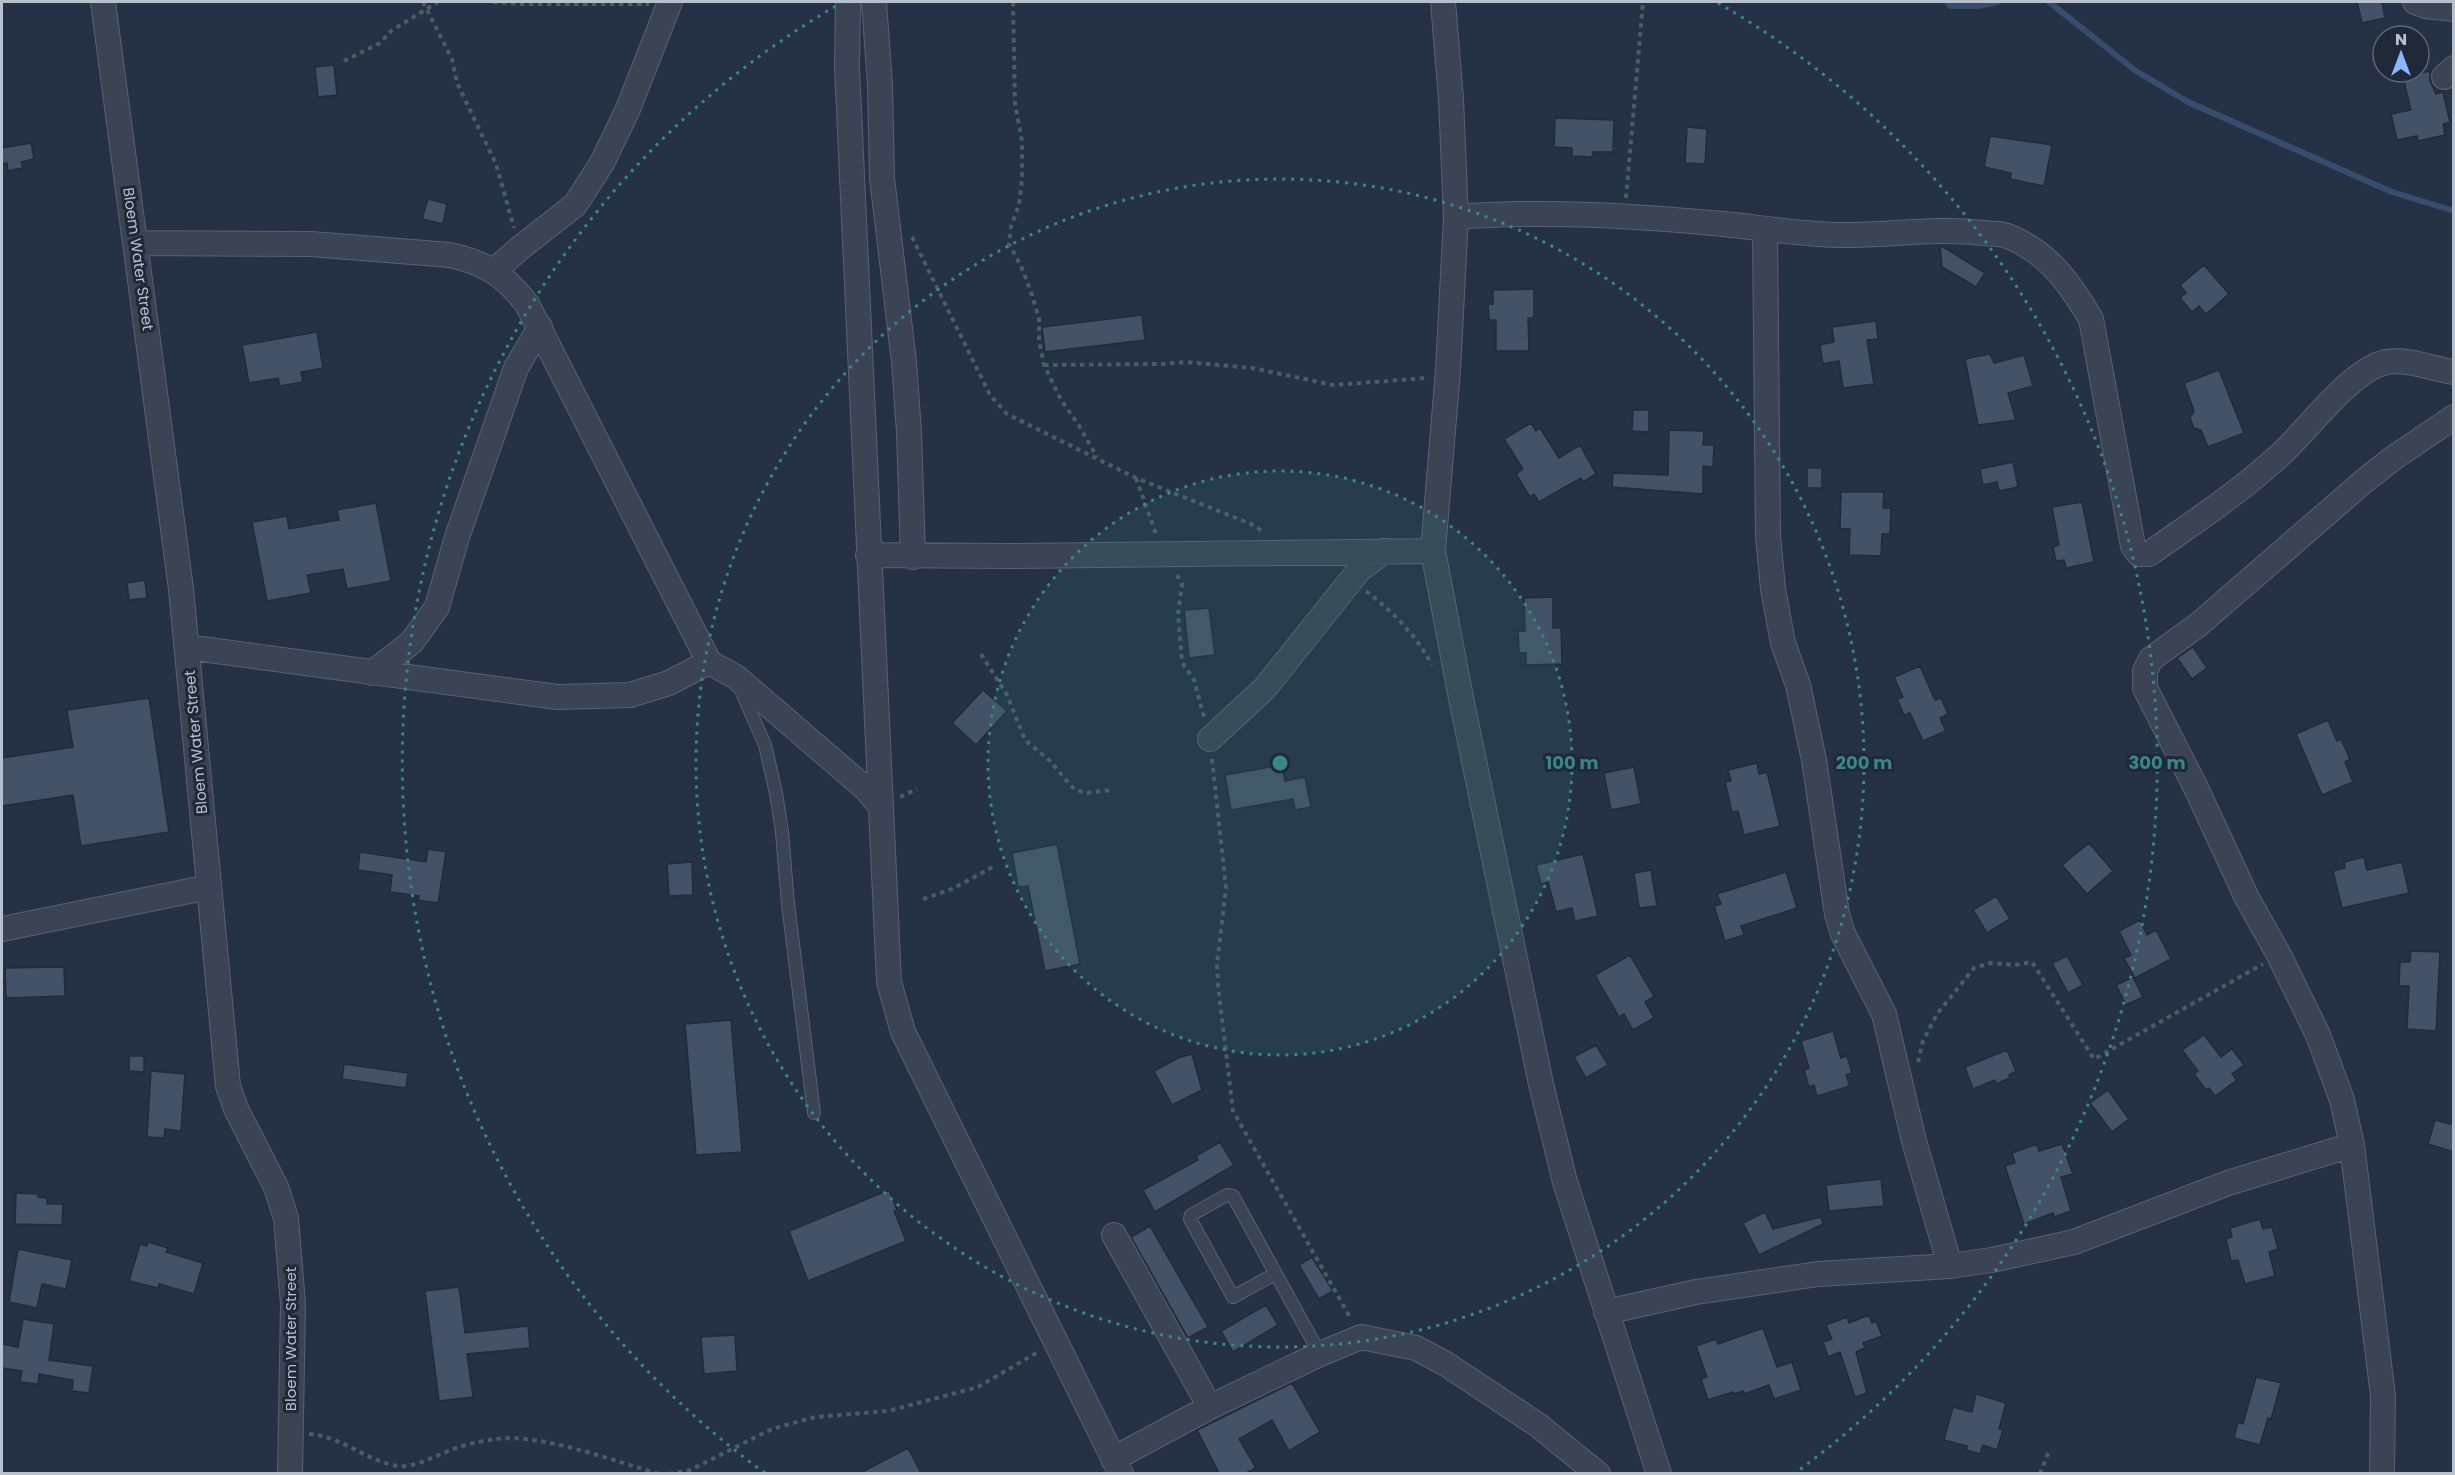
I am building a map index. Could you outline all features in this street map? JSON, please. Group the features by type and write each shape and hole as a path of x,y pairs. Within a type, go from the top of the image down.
{"street":[{"name":"Bloem Water Street","path":"103,2 187,647 228,1086 236,1109 276,1187 286,1218 293,1304 290,1473"},
{"path":"848,2 847,67 889,982 903,1032 1054,1343 1117,1466 1210,1407 1320,1354 1361,1337 1416,1348 1446,1364 1538,1425 1598,1473"},
{"path":"874,2 880,85 882,178 909,420 913,557"},
{"path":"1443,2 1451,99 1456,217 1448,370 1433,551 1541,1084 1565,1182 1588,1247 1606,1312 1659,1473"},
{"path":"2415,2 2435,8 2454,9"},
{"path":"494,271 574,205 602,163 628,109 670,3"},
{"path":"1456,217 1513,214 1624,217 1839,235 1974,231 2008,236 2054,264 2072,286 2091,320 2133,546 2139,554 2143,555 2148,554 2215,508 2274,460 2336,397 2367,370 2387,362 2402,362 2454,372"},
{"path":"1765,230 1768,536 1773,589 1783,643 1798,685 1814,760 1837,914 1843,934 1884,1014 1899,1083 1950,1266"},
{"path":"136,243 310,244 450,255 471,260 494,271 511,284 527,304 540,327 709,662 736,677 866,789 880,806"},
{"path":"372,674 412,642 437,607 457,537 516,368 540,327"},
{"path":"2382,1473 2383,1396 2352,1145 2342,1100 2318,1035 2279,955 2247,898 2196,788 2145,688 2145,671 2151,659 2198,625 2363,482 2392,459 2454,417"},
{"path":"1210,739 1265,688 1351,578 1369,561 1385,551"},
{"path":"868,555 913,557 1433,551"},
{"path":"187,647 372,674 557,697 630,695 669,683 709,662"},
{"path":"2,929 209,887"},
{"path":"1606,1312 1696,1292 1818,1274 1950,1266 1992,1260 2074,1242 2228,1183 2352,1145"},
{"path":"1114,1235 1210,1407"}],"lane":[{"path":"736,677 765,745 776,793 814,1113"},
{"path":"1275,1274 1233,1297 1190,1220 1191,1215 1231,1194 1320,1354"}],"path":[{"path":"423,2 452,59 457,83 496,164 520,248"},
{"path":"344,61 380,43 391,31 438,2"},
{"path":"494,2 525,4 670,3"},
{"path":"1013,2 1015,104 1022,141 1022,179 1019,205 1011,226 1009,244 1021,266 1039,319 1039,340 1044,365 1060,400 1078,424 1098,458"},
{"path":"1624,217 1643,2"},
{"path":"908,229 990,395 1007,414 1136,478 1251,524 1270,536"},
{"path":"1044,365 1186,362 1252,368 1333,385 1423,380 1448,370"},
{"path":"1136,478 1164,555 1182,584 1179,614 1182,662 1194,680 1210,739 1226,888 1217,964 1218,985 1233,1111 1361,1337"},
{"path":"1351,578 1394,612 1425,652 1436,672"},
{"path":"981,654 1007,695 1025,740 1049,760 1072,787 1084,793 1113,790"},
{"path":"923,899 952,889 993,867"},
{"path":"1899,1083 1917,1065 1923,1041 1937,1014 1974,968 1990,963 2015,965 2032,962 2094,1059 2279,955"},
{"path":"669,1473 690,1470 772,1429 815,1417 888,1412 978,1387 1054,1343"},
{"path":"290,1433 326,1435 373,1457 400,1466 426,1460 459,1447 497,1439 533,1439 659,1473"},
{"path":"2040,1473 2048,1453"}],"building":[{"path":"2357,2 2382,2 2385,18 2362,23"},
{"path":"334,65 337,95 318,97 315,67"},
{"path":"2431,83 2436,94 2443,92 2450,122 2443,124 2445,135 2418,141 2417,136 2397,140 2391,114 2411,110 2405,84"},
{"path":"1555,118 1614,120 1613,152 1593,152 1592,157 1572,156 1572,148 1554,147"},
{"path":"1687,127 1707,129 1705,164 1685,163"},
{"path":"1990,136 2052,145 2044,186 2010,179 2011,173 1984,167"},
{"path":"31,143 34,159 21,162 23,168 8,171 7,163 2,164 2,148"},
{"path":"428,199 447,204 443,224 422,219"},
{"path":"1940,245 1985,273 1976,287 1942,267"},
{"path":"2204,265 2229,294 2206,314 2199,306 2192,312 2180,298 2186,293 2180,285"},
{"path":"1534,289 1534,318 1528,318 1529,351 1496,351 1496,320 1489,320 1488,304 1493,304 1493,290"},
{"path":"1142,315 1145,340 1045,352 1042,327"},
{"path":"1876,321 1878,339 1867,340 1874,384 1843,388 1839,361 1823,364 1820,345 1834,342 1832,327"},
{"path":"317,332 323,368 301,372 303,382 280,386 278,378 249,383 242,345"},
{"path":"1990,354 1994,363 2024,355 2033,386 2008,393 2016,420 1978,425 1965,359"},
{"path":"2219,370 2244,433 2208,447 2201,430 2194,428 2190,418 2194,411 2184,383"},
{"path":"1633,410 1649,410 1649,432 1632,431"},
{"path":"1531,423 1536,431 1540,428 1559,458 1580,445 1596,474 1583,482 1581,478 1539,502 1534,494 1530,497 1516,474 1523,469 1504,439"},
{"path":"1669,430 1704,431 1703,445 1714,445 1713,467 1703,466 1703,494 1612,487 1613,473 1668,475"},
{"path":"2013,462 2018,487 1999,491 1997,482 1983,485 1980,469"},
{"path":"1807,468 1822,468 1822,488 1807,488"},
{"path":"1841,492 1884,492 1883,508 1891,508 1890,534 1882,534 1881,556 1849,555 1850,529 1840,529"},
{"path":"2082,502 2094,562 2066,568 2064,560 2056,561 2053,547 2059,545 2052,507"},
{"path":"376,503 391,581 347,589 343,569 307,575 311,593 267,601 252,522 287,516 289,529 339,520 337,510"},
{"path":"145,580 147,598 129,600 127,583"},
{"path":"1553,597 1553,628 1561,628 1562,664 1526,665 1526,653 1519,653 1518,631 1525,631 1524,598"},
{"path":"1209,608 1215,655 1189,658 1184,610"},
{"path":"2193,647 2207,668 2192,679 2177,658"},
{"path":"1920,666 1935,700 1941,698 1948,714 1940,718 1946,731 1923,741 1910,713 1904,715 1897,699 1903,697 1894,677"},
{"path":"983,690 1007,711 976,745 952,723"},
{"path":"149,698 169,832 81,846 73,795 2,806 2,758 73,747 67,710"},
{"path":"2328,720 2337,741 2341,739 2350,759 2345,762 2353,782 2322,795 2296,734"},
{"path":"1757,763 1759,774 1767,772 1780,826 1744,835 1738,811 1732,812 1725,782 1731,781 1728,770"},
{"path":"1282,765 1285,781 1305,777 1311,807 1295,810 1293,799 1231,810 1225,775"},
{"path":"1634,767 1641,804 1611,810 1604,773"},
{"path":"2089,843 2113,871 2087,894 2062,865"},
{"path":"1057,844 1080,964 1045,971 1028,886 1018,887 1012,853"},
{"path":"428,849 446,852 438,903 418,900 419,896 390,892 392,875 358,870 360,852 426,862"},
{"path":"1583,854 1598,916 1575,921 1572,908 1556,912 1548,882 1541,884 1536,865"},
{"path":"2364,857 2367,870 2402,862 2409,893 2342,908 2333,871 2345,868 2344,862"},
{"path":"692,862 693,895 669,896 667,864"},
{"path":"1651,870 1657,906 1639,908 1634,873"},
{"path":"1786,872 1797,908 1741,926 1744,935 1725,941 1714,906 1721,904 1717,894"},
{"path":"1996,896 2010,919 1987,933 1973,910"},
{"path":"2140,920 2147,935 2156,930 2171,959 2135,978 2124,958 2131,955 2119,931"},
{"path":"2411,951 2440,952 2436,1031 2407,1029 2409,986 2399,986 2400,962 2410,962"},
{"path":"1630,955 1654,996 1645,1002 1654,1018 1633,1030 1624,1014 1619,1017 1595,975"},
{"path":"2067,956 2083,985 2068,993 2052,963"},
{"path":"64,967 65,996 6,998 5,968"},
{"path":"2133,977 2143,997 2126,1005 2116,985"},
{"path":"731,1020 742,1152 696,1155 685,1024"},
{"path":"1833,1031 1841,1058 1847,1056 1852,1073 1846,1075 1850,1086 1817,1096 1814,1085 1809,1087 1804,1070 1809,1068 1801,1041"},
{"path":"2204,1035 2221,1057 2232,1049 2244,1065 2232,1074 2237,1080 2215,1096 2209,1088 2206,1090 2194,1074 2198,1071 2182,1050"},
{"path":"1596,1045 1608,1065 1586,1078 1574,1057"},
{"path":"2007,1050 2016,1071 2009,1075 2010,1078 1996,1084 1995,1080 1973,1089 1965,1067"},
{"path":"1192,1054 1202,1090 1172,1105 1154,1071 1178,1058"},
{"path":"129,1056 144,1056 144,1072 129,1071"},
{"path":"344,1064 408,1073 406,1088 342,1079"},
{"path":"151,1071 185,1074 181,1131 165,1129 164,1138 147,1137"},
{"path":"2108,1090 2129,1119 2112,1132 2090,1103"},
{"path":"2435,1120 2454,1125 2454,1152 2428,1144"},
{"path":"1220,1142 1234,1165 1155,1212 1143,1190 1198,1160 1196,1156"},
{"path":"2037,1144 2039,1151 2062,1144 2073,1174 2061,1177 2071,1211 2054,1217 2053,1213 2024,1224 2005,1166 2015,1163 2012,1153"},
{"path":"1881,1179 1884,1206 1829,1211 1826,1185"},
{"path":"889,1190 897,1210 894,1211 906,1241 808,1281 789,1231"},
{"path":"16,1193 38,1194 38,1197 47,1198 47,1204 63,1204 62,1225 15,1224"},
{"path":"1765,1212 1773,1229 1821,1217 1823,1224 1759,1255 1743,1223"},
{"path":"2260,1219 2263,1229 2272,1227 2278,1249 2269,1252 2275,1276 2245,1284 2238,1260 2231,1261 2226,1239 2232,1237 2230,1228"},
{"path":"1150,1226 1208,1327 1188,1338 1131,1237"},
{"path":"148,1242 168,1248 166,1252 203,1263 194,1294 159,1284 158,1288 129,1281 140,1244 147,1246"},
{"path":"18,1249 72,1260 66,1289 42,1284 37,1308 9,1302"},
{"path":"1312,1257 1333,1291 1319,1299 1299,1265"},
{"path":"459,1287 465,1333 528,1326 530,1348 467,1354 473,1397 439,1401 425,1291"},
{"path":"1266,1305 1278,1325 1233,1352 1221,1331"},
{"path":"1869,1315 1872,1323 1876,1321 1882,1336 1863,1343 1865,1348 1856,1352 1867,1393 1855,1397 1840,1352 1828,1357 1823,1342 1832,1339 1826,1325 1847,1317 1849,1323"},
{"path":"23,1319 54,1324 49,1360 93,1366 89,1393 72,1391 73,1380 39,1374 38,1384 20,1382 22,1371 2,1368 2,1344 18,1347"},
{"path":"1763,1328 1777,1367 1792,1362 1801,1390 1774,1399 1769,1385 1744,1394 1743,1391 1734,1394 1733,1392 1708,1400 1701,1379 1707,1377 1696,1346 1716,1339 1718,1344"},
{"path":"735,1335 737,1371 704,1374 701,1337"},
{"path":"2256,1377 2281,1383 2271,1419 2268,1418 2260,1445 2234,1438 2238,1422 2243,1424"},
{"path":"1292,1383 1320,1432 1289,1451 1272,1420 1239,1439 1256,1468 1246,1473 1219,1473 1197,1430"},
{"path":"1976,1394 2006,1403 1999,1429 2003,1430 1997,1450 1983,1445 1980,1454 1966,1450 1967,1446 1944,1440 1953,1407 1972,1412"},
{"path":"908,1448 921,1473 860,1473"}],"waterway":[{"path":"1947,2 1950,6 1978,6 1997,2"},
{"path":"2049,2 2136,71 2188,102 2392,192 2454,211"}]}
